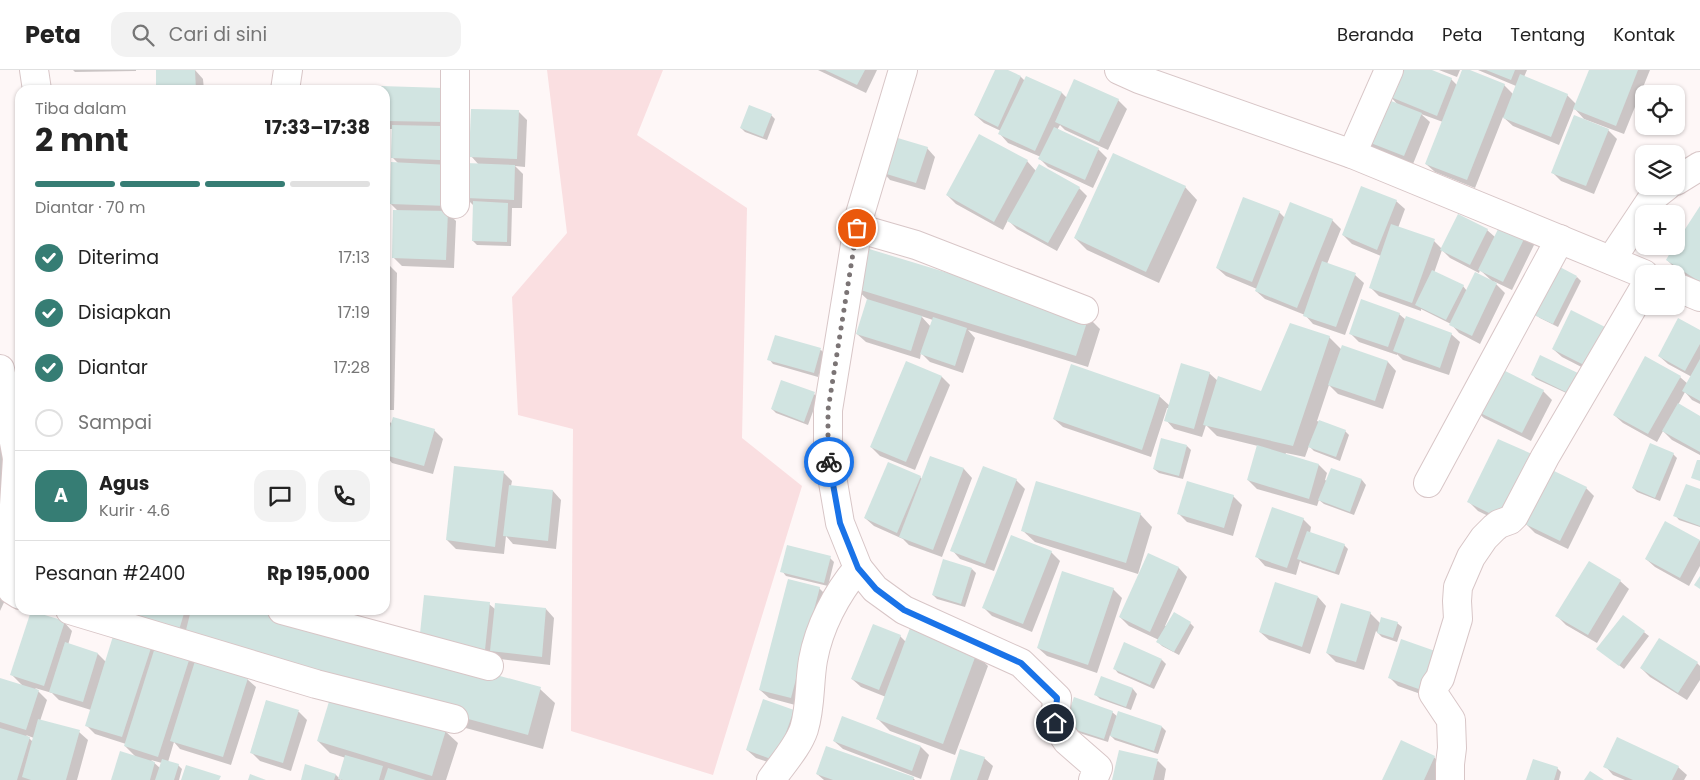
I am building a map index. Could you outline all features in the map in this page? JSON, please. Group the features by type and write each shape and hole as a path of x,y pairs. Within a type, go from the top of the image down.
{"street":[{"path":"34,70 36,85"},
{"path":"286,85 288,70"},
{"path":"455,70 455,204"},
{"path":"903,70 860,214 828,410 828,453 840,523 858,568 876,589 904,610 1021,663 1057,698 1055,723 1067,741 1098,768 1093,780"},
{"path":"1352,154 1389,70"},
{"path":"1134,73 1352,154 1635,270"},
{"path":"1685,176 1700,166"},
{"path":"1611,260 1656,195"},
{"path":"857,228 916,245 1084,310"},
{"path":"1428,483 1560,239"},
{"path":"1685,290 1700,296"},
{"path":"1450,780 1451,720 1433,694 1434,685 1440,678 1458,619 1456,601 1458,587 1471,557 1484,538 1499,524 1506,522 1514,516 1545,457 1635,304"},
{"path":"0,369 15,443"},
{"path":"15,543 9,564 9,584 15,592"},
{"path":"771,780 792,750 803,730 817,644 843,586 858,568"},
{"path":"87,615 316,684 454,719"},
{"path":"300,615 489,666"}],"shaded area":[{"path":"547,70 663,70 637,135 747,208 742,438 802,486 713,775 571,731 573,429 518,415 512,297 567,233"}],"building":[{"path":"156,70 195,70 196,85 156,85"},
{"path":"825,70 865,70 857,85"},
{"path":"995,70 1008,70 1021,76 998,127 974,115"},
{"path":"1398,70 1432,70 1452,78 1437,116 1388,96"},
{"path":"1462,70 1470,70 1505,84 1467,180 1425,164"},
{"path":"1486,70 1515,70 1511,80"},
{"path":"1589,70 1638,70 1616,126 1573,109"},
{"path":"1520,74 1568,94 1551,137 1503,118"},
{"path":"1026,76 1062,92 1035,151 998,134"},
{"path":"1074,79 1119,99 1099,142 1055,122"},
{"path":"390,86 444,88 444,122 390,121"},
{"path":"1381,97 1422,113 1404,156 1363,140"},
{"path":"749,105 772,114 763,137 740,128"},
{"path":"471,109 519,110 517,159 469,157"},
{"path":"1574,115 1609,129 1586,186 1551,173"},
{"path":"392,125 442,126 440,160 391,158"},
{"path":"1054,127 1099,148 1085,180 1038,159"},
{"path":"979,134 1028,160 994,222 946,195"},
{"path":"891,136 928,147 916,183 880,172"},
{"path":"1113,153 1186,186 1146,272 1074,238"},
{"path":"391,162 449,165 448,206 390,204"},
{"path":"466,163 515,165 514,200 465,198"},
{"path":"1039,164 1080,187 1048,243 1007,221"},
{"path":"1361,186 1397,200 1377,250 1342,235"},
{"path":"1243,197 1280,211 1252,282 1216,268"},
{"path":"473,201 508,203 507,242 472,241"},
{"path":"1290,202 1333,219 1297,308 1255,291"},
{"path":"1700,206 1700,282 1685,272 1685,265 1674,265 1666,260 1669,255 1685,255 1685,229"},
{"path":"393,210 448,211 446,260 392,258"},
{"path":"1458,214 1488,229 1470,265 1440,250"},
{"path":"1502,221 1527,233 1503,282 1478,270"},
{"path":"1391,224 1435,239 1412,303 1369,288"},
{"path":"866,248 1089,316 1076,356 854,288"},
{"path":"1322,261 1356,273 1336,327 1303,316"},
{"path":"1558,266 1577,276 1553,324 1534,315"},
{"path":"1432,270 1464,285 1446,320 1415,305"},
{"path":"1475,272 1497,283 1472,336 1449,325"},
{"path":"867,299 922,316 911,351 856,334"},
{"path":"1361,299 1400,313 1388,347 1349,334"},
{"path":"1571,310 1607,328 1588,367 1552,349"},
{"path":"1406,316 1452,333 1440,368 1393,351"},
{"path":"933,317 967,328 955,366 920,354"},
{"path":"1678,318 1700,330 1700,344 1685,371 1658,356"},
{"path":"1290,323 1330,336 1293,446 1203,425 1218,376 1261,391"},
{"path":"775,335 821,348 814,373 767,360"},
{"path":"1342,345 1388,361 1375,401 1328,385"},
{"path":"1540,355 1580,374 1570,394 1531,375"},
{"path":"1645,356 1681,376 1648,434 1613,415"},
{"path":"1700,359 1700,401 1682,391"},
{"path":"906,361 942,376 906,462 870,447"},
{"path":"1181,363 1210,372 1194,429 1164,421"},
{"path":"1071,364 1160,395 1142,450 1053,419"},
{"path":"1495,366 1544,390 1522,433 1474,410"},
{"path":"781,380 815,392 804,422 771,409"},
{"path":"1678,403 1700,416 1700,452 1662,431"},
{"path":"393,417 435,429 424,466 390,456 390,428"},
{"path":"1319,420 1346,430 1336,457 1308,447"},
{"path":"1161,438 1187,445 1179,476 1153,469"},
{"path":"1498,439 1532,454 1501,519 1467,502"},
{"path":"1650,443 1674,453 1655,498 1632,488"},
{"path":"1257,445 1319,464 1309,499 1247,480"},
{"path":"930,456 964,468 933,550 899,537"},
{"path":"1697,460 1700,460 1700,481 1691,478"},
{"path":"888,462 921,476 897,533 864,518"},
{"path":"454,466 504,471 495,547 446,540"},
{"path":"983,466 1017,479 985,564 950,551"},
{"path":"1331,468 1362,479 1350,512 1318,500"},
{"path":"1552,470 1587,487 1560,541 1525,524"},
{"path":"1036,481 1141,513 1126,563 1021,531"},
{"path":"1187,481 1234,495 1224,528 1177,514"},
{"path":"1686,484 1700,489 1700,526 1673,516"},
{"path":"509,485 553,490 548,541 503,536"},
{"path":"1272,507 1304,518 1287,568 1255,557"},
{"path":"1665,521 1700,540 1680,578 1645,559"},
{"path":"1307,531 1345,544 1335,572 1297,559"},
{"path":"1011,535 1052,551 1023,624 982,608"},
{"path":"787,545 831,556 824,583 780,572"},
{"path":"1148,553 1179,567 1150,632 1119,617"},
{"path":"943,559 972,568 961,604 932,595"},
{"path":"1589,561 1621,580 1588,635 1555,616"},
{"path":"1062,571 1114,588 1088,665 1037,648"},
{"path":"1700,576 1700,589 1694,585"},
{"path":"788,579 820,587 791,698 759,690"},
{"path":"1275,582 1318,596 1302,647 1259,632"},
{"path":"424,595 490,602 485,650 419,643"},
{"path":"495,603 546,608 542,657 490,651"},
{"path":"1341,603 1371,612 1356,662 1326,653"},
{"path":"1174,612 1191,622 1174,652 1156,642"},
{"path":"30,615 45,615 65,621 44,686 10,675"},
{"path":"109,615 184,615 177,637"},
{"path":"190,615 274,615 541,687 528,735 183,642"},
{"path":"1623,615 1645,631 1619,666 1596,649"},
{"path":"1381,617 1398,622 1393,638 1377,633"},
{"path":"873,624 901,635 879,690 851,679"},
{"path":"910,628 977,652 943,744 876,719"},
{"path":"114,633 152,645 122,737 85,726"},
{"path":"1659,638 1698,662 1678,693 1640,668"},
{"path":"1401,639 1438,652 1424,691 1388,678"},
{"path":"65,642 98,653 83,702 49,692"},
{"path":"1124,642 1162,659 1150,685 1113,669"},
{"path":"156,644 191,654 158,757 124,746"},
{"path":"195,661 248,678 223,757 170,741"},
{"path":"1101,676 1133,688 1126,707 1094,695"},
{"path":"0,678 39,690 26,730 0,722"},
{"path":"331,695 446,730 432,776 317,741"},
{"path":"1074,697 1113,711 1104,739 1064,726"},
{"path":"763,699 794,710 776,761 746,750"},
{"path":"266,700 299,710 283,763 250,753"},
{"path":"1118,711 1162,726 1154,751 1110,736"},
{"path":"842,716 921,746 912,771 833,741"},
{"path":"38,719 80,730 66,780 31,780 22,777"},
{"path":"0,728 30,737 17,780 0,780"},
{"path":"1617,737 1679,766 1672,780 1633,780 1603,767"},
{"path":"1401,740 1435,756 1424,780 1382,780"},
{"path":"826,746 914,777 913,780 833,780 816,774"},
{"path":"960,749 985,757 977,780 950,780"},
{"path":"1119,750 1158,759 1153,780 1112,780"},
{"path":"120,751 155,762 150,780 111,780"},
{"path":"345,755 383,766 379,780 338,779"},
{"path":"162,759 179,764 174,780 155,780"},
{"path":"1533,759 1558,767 1554,780 1526,780"},
{"path":"305,764 336,774 334,780 301,780"},
{"path":"186,765 221,776 219,780 181,780"},
{"path":"388,768 426,780 384,780"},
{"path":"1590,771 1604,780 1584,780"},
{"path":"250,774 266,780 248,780"}],"way so far":[{"path":"829,462 828,410 857,228"}],"route":[{"path":"829,462 840,523 858,568 876,589 904,610 1021,663 1057,698 1055,723"}]}
